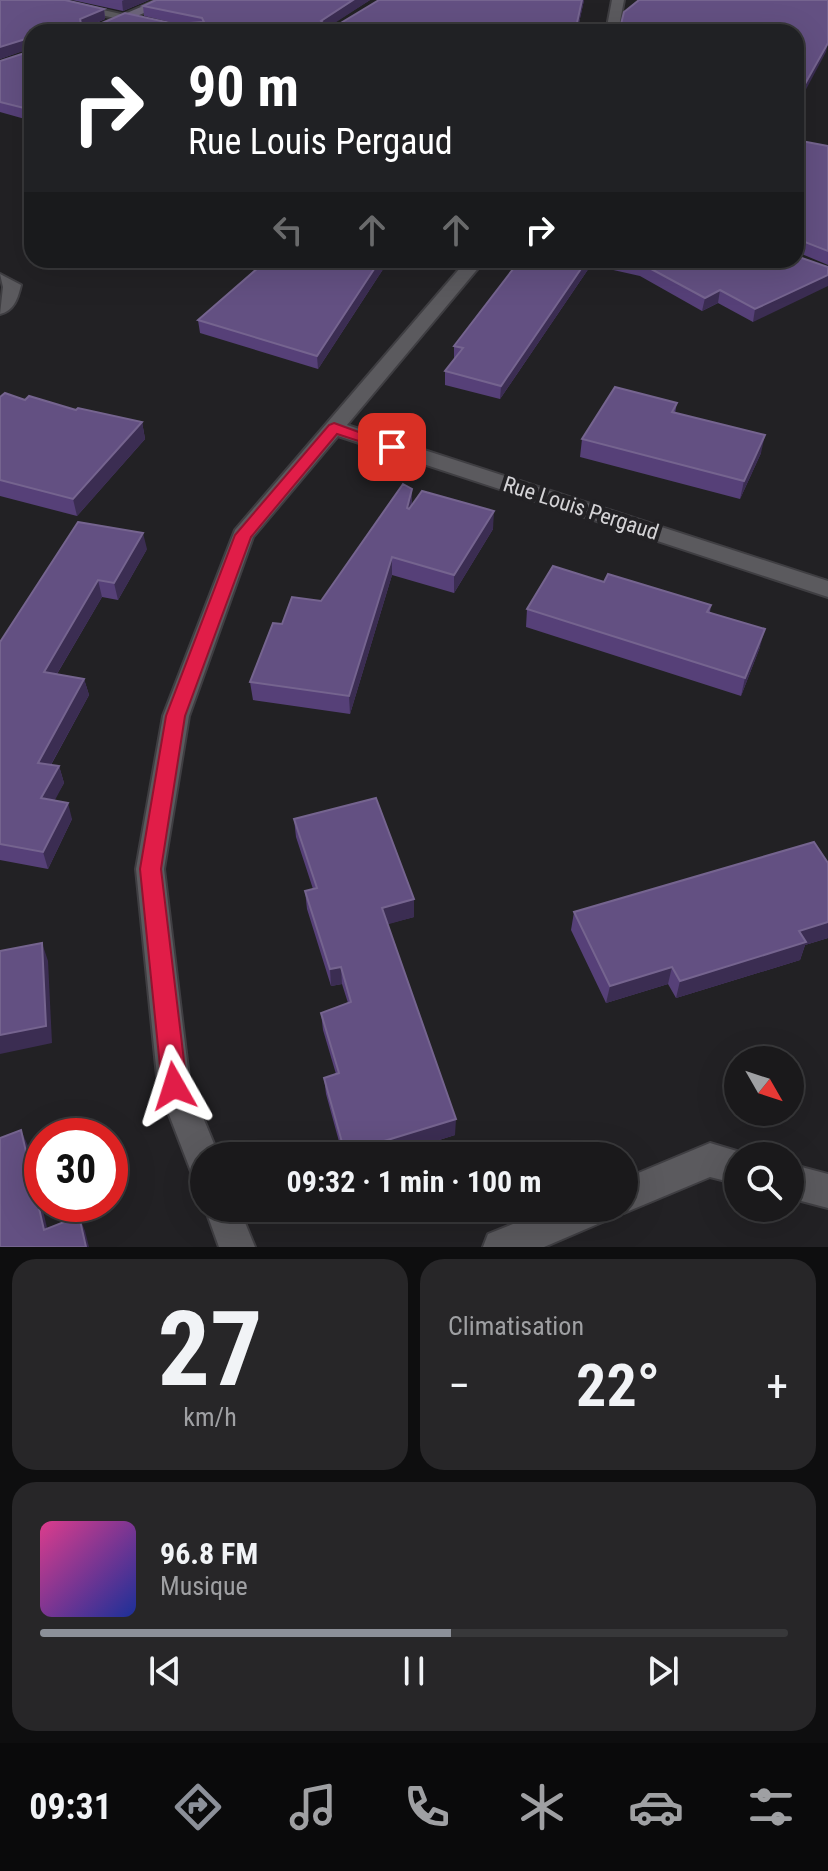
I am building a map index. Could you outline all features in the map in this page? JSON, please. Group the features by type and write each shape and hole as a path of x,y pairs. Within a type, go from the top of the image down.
{"street":[{"path":"40,0 155,24"},
{"path":"110,24 168,0"},
{"path":"614,24 618,0"},
{"path":"196,1142 174,1086 150,869 176,716 243,535 469,268"},
{"path":"0,279 12,285 9,299 0,309"},
{"name":"Rue Louis Pergaud","path":"334,428 828,589"},
{"path":"638,1190 710,1160 724,1164"},
{"path":"804,1185 828,1191"},
{"path":"227,1222 237,1247"},
{"path":"501,1247 561,1222"}],"building":[{"path":"0,0 65,0 104,9 80,19 81,24 24,24 24,40 0,47"},
{"path":"156,0 353,0 321,21 324,24 175,24 204,22 202,18 143,6"},
{"path":"379,0 582,0 577,24 339,24"},
{"path":"639,0 828,0 828,43 804,86 804,24 621,24 624,12"},
{"path":"125,13 175,24 100,24"},
{"path":"24,53 24,108 0,102 0,61"},
{"path":"804,142 828,146 828,251 804,242"},
{"path":"804,259 828,267 828,275 755,309 720,290 705,298 649,268 804,268"},
{"path":"258,268 375,268 317,356 198,320"},
{"path":"514,268 582,268 501,386 445,371 463,348 454,346"},
{"path":"615,387 677,403 672,412 765,435 744,481 582,439"},
{"path":"5,393 25,400 29,396 76,410 142,422 73,499 0,480 0,397"},
{"path":"403,484 412,489 409,509 422,491 494,511 454,575 392,557 349,696 250,682 273,623 282,624 292,597 321,601"},
{"path":"78,522 143,533 114,583 98,580 44,672 84,679 38,763 59,766 41,798 68,803 43,852 0,844 0,642"},
{"path":"553,566 604,582 608,574 711,605 707,612 765,629 745,678 527,609"},
{"path":"376,798 414,899 382,908 456,1119 381,1142 342,1142 324,1078 339,1073 321,1013 351,1002 341,967 330,969 305,891 317,888 294,819"},
{"path":"814,842 828,863 828,922 799,931 806,942 680,981 672,967 610,986 574,912"},
{"path":"42,943 46,1026 0,1035 0,951"},
{"path":"21,1130 24,1143 24,1222 42,1222 44,1230 64,1222 80,1222 86,1247 0,1247 0,1138"}],"route":[{"path":"174,1086 150,869 176,716 243,535 334,428 392,447"}]}
